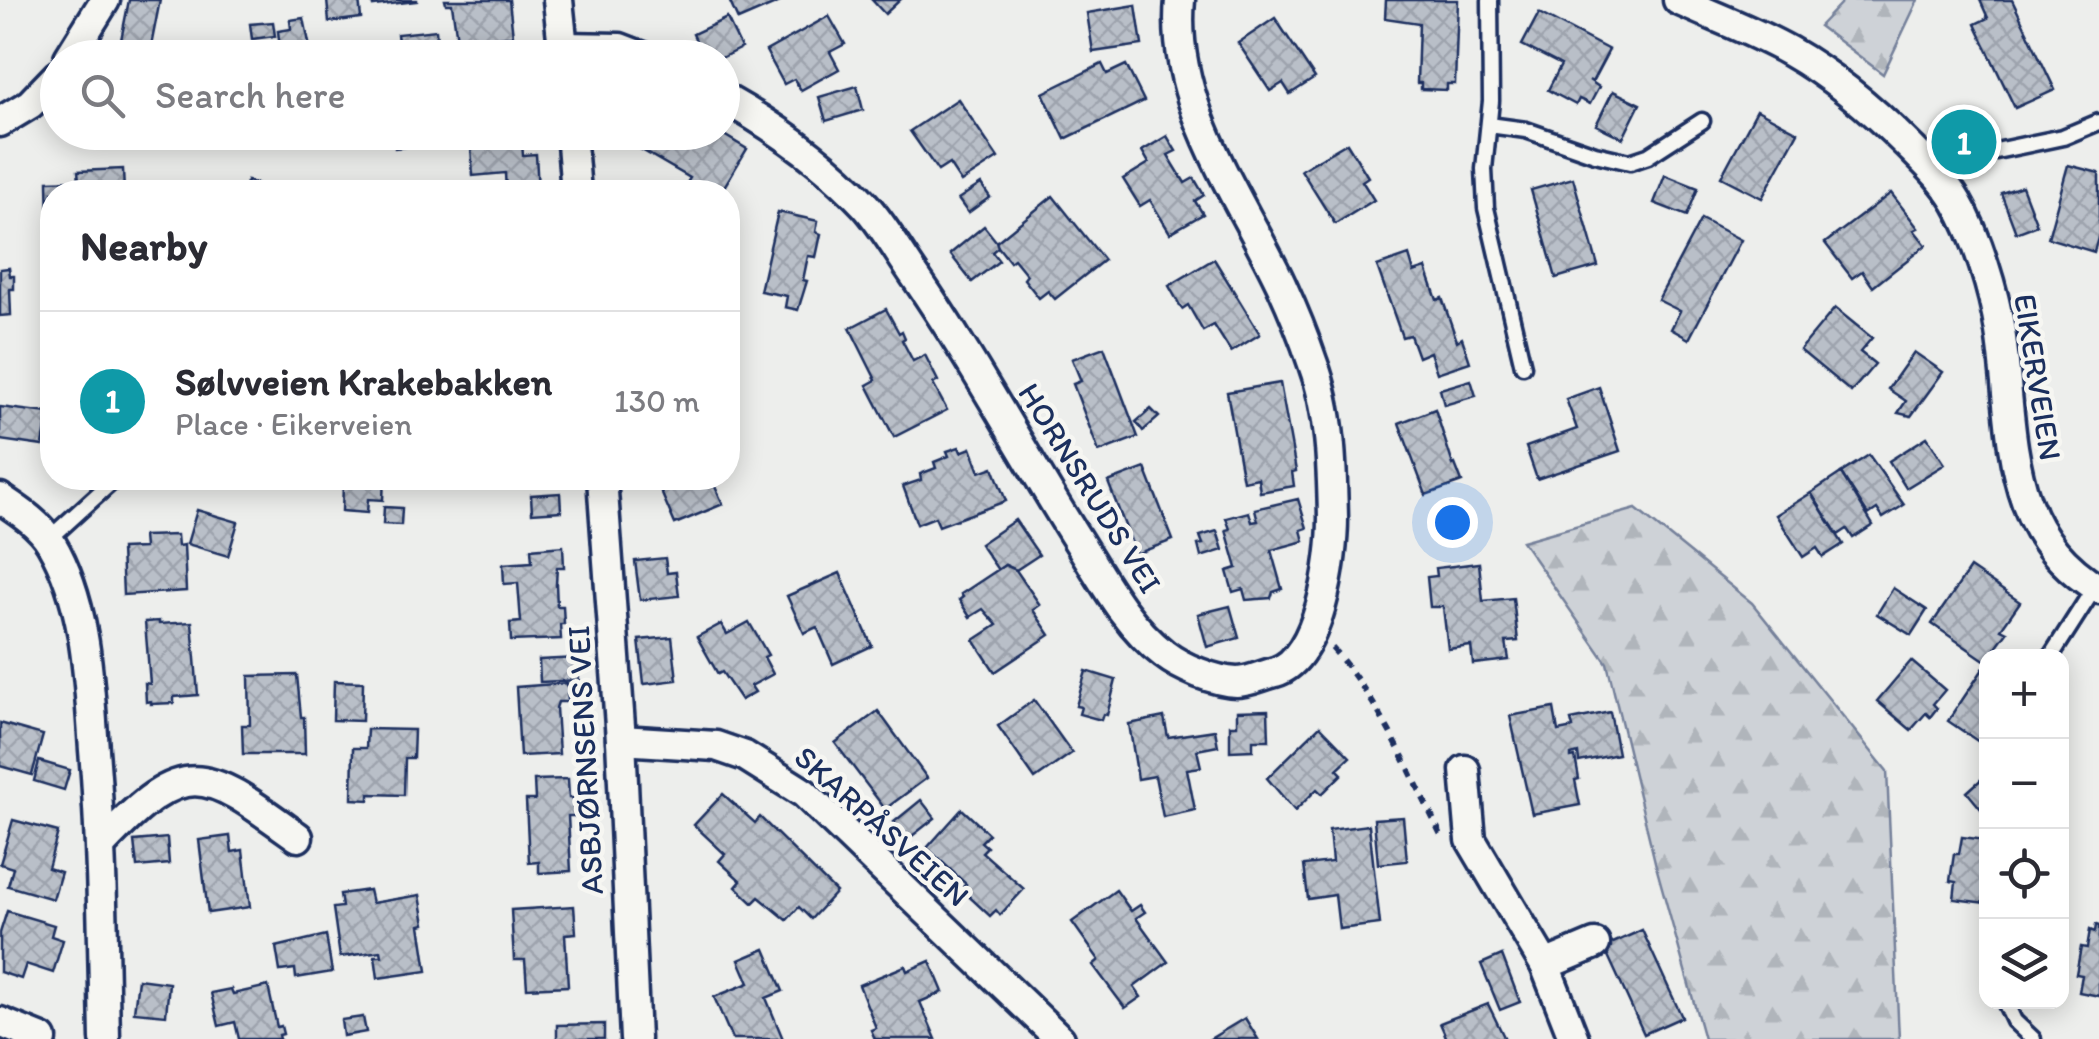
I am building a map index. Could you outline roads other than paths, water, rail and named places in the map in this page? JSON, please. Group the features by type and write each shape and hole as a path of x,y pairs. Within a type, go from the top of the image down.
{"street":[{"path":"80,40 104,0"},
{"path":"558,0 563,40"},
{"name":"HORNSRUDS VEI","path":"740,109 812,157 867,207 952,330 1120,608 1165,655 1198,672 1238,682 1283,669 1303,650 1314,628 1326,580 1333,524 1325,410 1315,367 1280,284 1230,186 1192,97 1180,54 1180,0"},
{"name":"EIKERVEIEN","path":"1678,0 1789,51 1866,104 1940,177 1958,203 1976,242 2000,329 2013,449 2030,514 2060,560 2097,588"},
{"path":"0,122 40,94"},
{"path":"572,150 575,180"},
{"name":"ASBJØRNSENS VEI","path":"603,490 621,740 636,1039"},
{"path":"0,498 50,539 68,578 88,658 102,844 105,1039"},
{"name":"SKARPÅSVEIEN","path":"621,740 716,746 745,756 788,782 865,850 1060,1039"},
{"path":"1465,770 1470,840 1545,965 1574,1039"},
{"path":"102,844 132,812 154,796 194,780 207,780 240,795 298,837"},
{"path":"1545,965 1595,944"},
{"path":"0,1022 42,1039"}],"lane":[{"path":"1490,0 1492,60 1484,169 1486,208 1523,366"},
{"path":"1489,125 1526,130 1630,162 1648,156 1702,120"},
{"path":"1940,177 1972,156 2063,137 2099,122"},
{"path":"50,539 103,490"},
{"path":"2056,649 2097,588"},
{"path":"2008,1009 2033,1039"}],"place":[{"name":"Sølvveien Krakebakken","path":"1964,142"}]}
